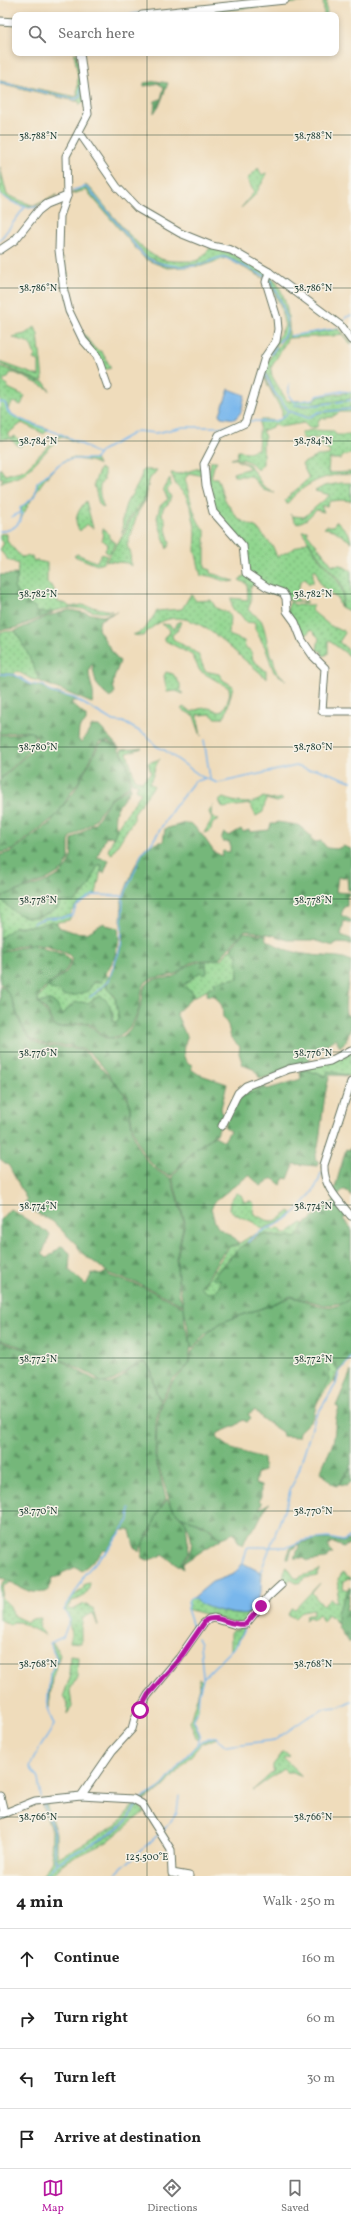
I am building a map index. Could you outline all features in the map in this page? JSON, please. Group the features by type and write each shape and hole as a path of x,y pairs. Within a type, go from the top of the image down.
{"street":[{"path":"171,12 285,0"},
{"path":"0,21 12,22"},
{"path":"80,56 88,114 66,156 67,196 60,225 59,250 64,291 69,311 83,340 97,356 108,387"},
{"path":"79,132 117,187 137,208 180,233 212,246 231,250 269,272 340,325 351,340"},
{"path":"0,250 15,240 38,211 67,196"},
{"path":"269,272 266,282 278,324 276,341 265,357 245,423 219,435 206,460 206,485 217,518 243,546 246,573 267,587 283,593 286,598 287,610 295,622 302,640 313,656 325,668 322,711 351,711"},
{"path":"222,1126 238,1092 246,1086 290,1069 330,1061 351,1050"},
{"path":"351,1082 324,1165 326,1182 351,1216"},
{"path":"81,1796 104,1760 132,1730 135,1718 148,1695 180,1658 203,1624 209,1619 214,1618 236,1625 246,1624 268,1597 281,1585"},
{"path":"0,1796 2,1814 35,1801 81,1796 133,1799 138,1801 142,1804 171,1850 172,1873 189,1876"}],"green space":[{"path":"300,0 323,0 209,12 190,12"},
{"path":"323,0 326,0 327,12 324,12"},
{"path":"75,56 77,56 81,83 78,99 0,81 77,97 78,76"},
{"path":"81,79 85,102 79,105 80,102 0,83 76,101 81,97"},
{"path":"156,81 168,83 160,104 154,113 155,101 161,99 164,87 157,83 151,86 144,86 144,83"},
{"path":"0,167 7,195 34,206 20,204 6,198 0,193"},
{"path":"258,168 262,175 266,173 266,176 255,195 241,208 254,192 247,179"},
{"path":"85,185 91,189 133,239 152,255 169,261 195,261 199,260 211,247 229,252 267,273 266,276 224,256 199,264 170,266 147,257"},
{"path":"85,188 89,191 146,259 169,267 202,265 218,258 226,257 242,264 265,279 226,258 202,266 167,268 145,259 86,190 68,195"},
{"path":"57,195 41,204 35,206"},
{"path":"63,258 68,276 66,282"},
{"path":"270,275 283,295 286,303 289,320 289,336 339,329 351,342 351,345 342,334 333,336 288,338 271,368 272,376 287,401 315,400 317,397 351,392 351,399 316,404 295,405 302,407 351,400 351,408 319,412 308,417 288,410 274,391 265,370 269,359 287,333 288,321 283,304 268,277"},
{"path":"267,278 281,303 287,325 286,332 268,356 264,367 270,388 288,411 282,418 282,411 261,372 266,357 285,326 280,305"},
{"path":"67,286 71,310 82,331 95,349 102,352 111,368 103,370 70,311"},
{"path":"35,327 38,334 43,380 39,381 0,364 0,362 39,376 39,361 33,359 35,356 29,343 12,337 25,334"},
{"path":"0,366 39,382 44,382 50,391 47,388 15,373 10,373 8,378 4,379 3,382 8,388 25,396 21,405 13,402 8,409 7,404 5,403 9,412 19,419 49,429 44,434 22,423 7,434 12,438 15,436 23,444 20,447 10,439 0,439 0,402 4,403 0,401"},
{"path":"351,409 351,412 340,412 332,417 319,419 317,427 309,428 304,423 280,427 274,424 272,427 262,431 265,437 263,441 263,464 257,470 246,460 231,459 237,457 238,451 249,452 258,449 260,420 279,420 289,412 309,418 319,413"},
{"path":"313,430 334,431 336,435 351,435 351,454 345,455 340,459 329,459 328,473 351,472 351,475 333,476 315,481 300,491 287,504 285,500 309,478 302,464 317,456 329,455 330,452 322,446 319,438 304,439 301,435 303,432"},
{"path":"61,434 77,443 61,436 24,474 0,483 4,478 0,478 0,468 5,475 24,470"},
{"path":"71,458 95,459 98,465 93,462 81,460 65,461 52,471 35,493 37,483 57,466 66,460"},
{"path":"236,460 249,464 263,486 275,493 263,490 251,476 234,476 233,473 250,468 244,463"},
{"path":"211,461 217,461 211,478 217,478 225,500 238,519 257,528 273,547 277,557 308,541 318,557 335,577 341,587 342,600 340,607 338,599 321,584 316,569 313,571 313,583 309,584 305,578 300,582 297,599 298,601 307,601 307,603 291,601 248,573 246,553 222,522 211,500 208,475"},
{"path":"203,467 203,471 199,475 189,473 185,479 195,514 201,526 205,530 205,568 211,570 211,573 234,581 230,582 210,576 201,576 195,550 196,532 191,508 186,496 176,485 171,473 179,474"},
{"path":"100,468 104,471 104,480 100,486 100,489 104,508 99,504 94,484"},
{"path":"142,470 157,470 148,481 143,500 129,519 122,534 125,508 139,482"},
{"path":"170,478 171,486 167,490 171,497 168,504 163,508 162,515 165,519 165,526 170,543 167,549 157,518 160,506 168,499 163,489"},
{"path":"351,483 351,501 330,501 327,506 321,506 324,512 316,510 307,519 297,524 290,514 293,516 304,517 330,495 315,491 324,486"},
{"path":"148,485 146,499 138,512 127,546 130,551 131,566 127,563 106,561 125,532 130,520 144,501"},
{"path":"32,498 29,504 21,519 21,508"},
{"path":"86,501 93,528 86,524 80,531 77,527 76,519 81,507"},
{"path":"337,521 349,534 351,542 334,530 324,528 326,526 333,526"},
{"path":"103,529 106,530 112,541 116,543 109,554 105,551 108,544 102,540"},
{"path":"302,531 308,531 307,533 332,565 341,565 351,571 351,612 341,607 343,592 339,580 318,556"},
{"path":"0,534 7,534 7,541 21,557 32,556 33,560 47,563 47,583 53,587 58,602 66,604 70,607 82,605 112,611 98,612 71,608 41,613 36,612 35,607 27,603 14,588 17,580 18,564 7,559 0,550 4,543 0,540"},
{"path":"77,554 96,562 102,554 107,556 103,563 97,565 74,556"},
{"path":"18,574 14,588 17,592 27,603 35,607 36,612 53,613 15,628 0,630 0,575"},
{"path":"246,574 258,580 250,588 251,601 248,610 261,620 276,671 286,680 274,672 265,647 255,629 255,623 246,622 240,614 233,610 231,598 248,600 247,584 239,580"},
{"path":"191,594 196,601 211,600 216,608 230,614 229,635 244,641 245,647 251,651 253,660 266,671 266,679 216,635 192,621 180,618 168,619 156,625 143,636 133,635 144,630 157,611 182,609"},
{"path":"290,602 296,605 314,605 311,610 329,625 341,631 343,630 345,633 339,642 351,652 351,657 328,640 328,654 323,656 321,651 317,650 319,638 311,630 302,639 287,610"},
{"path":"69,610 103,616 118,611 100,620 98,629 116,658 120,661 114,676 113,684 115,692 110,698 96,683 92,664 89,673 93,694 92,703 39,681 36,671 15,631 46,617"},
{"path":"181,621 178,630 172,635 173,639 198,654 205,671 219,674 223,680 233,686 226,714 223,718 216,718 210,714 197,714 201,736 194,716 181,709 183,707 192,712 205,708 218,712 222,711 229,697 229,688 200,671 192,655 164,640 164,637 169,634 170,630 162,624 170,625 174,630 178,622"},
{"path":"15,631 36,671 39,681 31,679 17,671 14,674 0,673 0,632"},
{"path":"166,672 173,674 180,684 180,690 183,694 176,691 167,692 164,676"},
{"path":"4,673 22,678 30,685 41,685 50,692 59,693 79,701 72,701 72,704 86,716 86,721 79,729 78,740 82,742 92,726 99,726 120,749 108,741 99,742 79,781 56,816 12,850 0,853 0,780 31,751 37,739 34,733 25,731 0,734 0,674"},
{"path":"31,732 35,736 33,747 0,779 0,735"},
{"path":"104,742 111,744 121,752 129,772 130,785 110,799 92,823 71,837 69,842 69,859 63,870 46,880 0,897 0,855 11,852 51,822 74,792 99,745"},
{"path":"142,748 127,753 135,780 142,781 151,773 148,763 160,759 149,783 154,786 134,813 134,819 112,854 108,851 118,826 141,793 136,789 138,784 132,783 128,764 121,750"},
{"path":"131,786 130,790 116,810 115,835 113,839 112,836 106,837 97,857 109,860 104,873 101,872 102,865 98,865 89,887 75,902 60,902 58,908 49,913 41,916 27,917 14,911 0,898 40,884 58,875 65,869 71,858 72,839 95,823 110,800"},
{"path":"263,797 276,800 281,798 283,800 277,802 266,799 263,812 256,816 250,804 223,808 219,801 223,798 248,803 259,800"},
{"path":"213,805 211,814 214,818 219,819 213,823 210,831 204,833 212,819 209,812"},
{"path":"277,822 298,825 311,836 310,839 316,842 321,841 327,848 337,849 343,846 351,849 351,890 348,890 347,877 338,877 336,892 350,893 347,897 347,906 344,907 341,915 351,920 351,923 344,921 341,935 351,939 351,944 335,943 333,946 314,940 288,940 273,935 245,930 220,958 193,962 175,974 152,978 146,982 141,994 139,1008 135,1019 123,1033 118,1036 103,1036 90,1024 83,1022 62,1027 54,1026 47,1011 39,1003 50,1000 57,1005 62,1016 71,1005 77,1002 88,1003 100,996 106,1000 110,1006 113,1021 117,1022 119,1019 115,996 107,989 107,984 123,939 121,924 122,899 134,868 145,848 159,842 163,842 165,829 185,823 193,825 214,852 222,856 223,851 230,852 230,842 223,842 221,839 224,833 229,836 241,829 243,832 249,830 250,832 269,830 271,824 276,824"},
{"path":"98,865 102,865 96,894 76,906 69,916 40,919 32,924 44,919 71,916 69,920 36,926 16,926 0,938 0,898 7,905 22,915 37,917 45,915 60,902 75,901 80,897 88,888"},
{"path":"52,921 57,923 58,927 72,932 87,933 104,923 106,925 118,928 119,940 114,959 101,982 95,981 88,991 77,995 63,996 60,991 50,989 48,986 63,975 71,964 72,959 70,956 60,950 43,945 30,944 16,946 0,952 0,938 14,927 36,926"},
{"path":"244,932 266,935 266,939 280,947 294,952 308,955 341,957 351,961 345,1007 346,1014 351,1017 351,1027 346,1041 340,1047 336,1039 308,1055 312,1064 260,1079 255,1070 243,1065 239,1053 240,1047 231,1038 228,1025 223,1017 222,1006 215,996 207,995 208,988 215,987 214,982 238,978 237,955 231,948"},
{"path":"31,944 63,953 70,960 64,972 38,997 38,1003 46,1012 53,1026 60,1028 77,1024 86,1024 93,1027 103,1037 111,1039 117,1039 123,1036 128,1032 136,1020 141,1007 144,988 147,984 156,979 173,977 188,966 206,961 207,973 203,975 200,972 182,986 192,991 193,997 176,1013 187,1038 184,1045 184,1057 188,1063 192,1065 191,1069 198,1074 227,1084 221,1108 222,1113 226,1115 216,1134 196,1148 215,1136 224,1141 230,1131 224,1126 238,1098 265,1088 268,1089 301,1079 300,1072 306,1070 326,1076 328,1071 351,1076 330,1075 325,1096 318,1148 315,1159 319,1161 317,1166 294,1164 288,1179 285,1178 281,1185 272,1178 261,1186 249,1175 216,1200 211,1208 218,1227 239,1243 230,1246 223,1253 201,1288 208,1293 215,1292 220,1286 220,1279 214,1280 212,1278 240,1247 263,1234 284,1238 289,1236 296,1238 305,1224 335,1200 347,1216 343,1219 351,1228 351,1297 344,1303 351,1298 351,1358 341,1370 343,1366 338,1371 326,1354 322,1356 329,1369 329,1381 318,1398 313,1418 299,1432 298,1437 283,1436 282,1432 265,1421 255,1410 248,1414 251,1418 247,1422 243,1420 237,1425 218,1433 217,1438 232,1449 263,1458 264,1471 257,1473 255,1484 261,1486 261,1496 259,1500 262,1503 259,1509 270,1503 265,1508 256,1526 248,1534 243,1545 239,1543 234,1533 221,1538 207,1526 180,1516 171,1506 156,1458 157,1424 162,1401 173,1382 188,1366 192,1351 210,1331 223,1322 239,1316 222,1322 205,1334 192,1349 178,1277 177,1258 185,1222 172,1177 194,1150 171,1176 162,1172 148,1160 139,1144 135,1135 130,1103 127,1096 118,1087 100,1063 82,1049 42,1043 31,1038 26,1033 10,996 0,983 0,953","holes":["291,1296 325,1305 343,1303 331,1307 318,1305 292,1297 273,1304"]},
{"path":"231,948 237,955 238,978 214,982 215,987 193,997 192,991 182,987 200,972 207,973 206,961 222,959"},
{"path":"106,975 109,977 102,988 89,997 99,992 107,984 107,989 111,992 116,1002 119,1019 117,1022 113,1021 113,1013 104,998 95,998 88,1003 73,1005 62,1016 54,1002 50,1000 39,1003 38,999 48,986 50,989 60,991 63,996 81,994 90,987 93,982 101,982"},
{"path":"0,985 10,996 21,1025 29,1037 40,1044 47,1046 74,1048 85,1052 119,1087 127,1098 135,1140 143,1156 149,1163 155,1169 171,1178 184,1222 176,1258 179,1294 183,1305 142,1285 110,1274 82,1253 76,1244 52,1221 38,1214 24,1203 27,1200 9,1166 0,1159"},
{"path":"351,1052 351,1076 328,1071 326,1076 306,1070 300,1072 300,1070"},
{"path":"264,1081 265,1088 238,1098 243,1090"},
{"path":"351,1147 351,1197 346,1190 343,1190 338,1195 332,1188 335,1188 346,1149 349,1150"},
{"path":"236,1193 241,1195 244,1202 251,1201 254,1204 253,1213 263,1219 272,1221 280,1219 289,1211 292,1213 286,1219 263,1229 260,1228 253,1222 237,1215 229,1209 230,1202"},
{"path":"10,1209 50,1234 42,1254 47,1258 62,1246 70,1253 69,1270 86,1285 92,1273 101,1275 106,1272 110,1276 143,1287 184,1307 185,1325 191,1345 189,1359 187,1366 172,1381 161,1400 156,1391 149,1366 145,1362 139,1363 114,1380 102,1383 95,1377 62,1360 0,1340 0,1220"},
{"path":"302,1223 305,1224 296,1238 265,1234 258,1235 249,1240 252,1236 271,1227 273,1230 279,1228 285,1235"},
{"path":"251,1236 249,1240 229,1258 212,1277 220,1279 221,1282 216,1292 208,1293 201,1289 230,1246 235,1246"},
{"path":"0,1341 15,1347 56,1358 93,1379 105,1384 119,1380 131,1369 146,1363 151,1373 156,1393 161,1401 156,1420 155,1457 166,1498 140,1552 134,1546 130,1530 122,1530 129,1520 130,1508 128,1520 107,1551 104,1550 82,1571 76,1567 62,1573 61,1576 52,1578 48,1591 29,1591 0,1577"},
{"path":"326,1353 338,1371 316,1405 318,1397 327,1382 329,1372 322,1356"},
{"path":"351,1371 351,1467 337,1486 333,1485 321,1472 333,1442 336,1416 339,1408 336,1406"},
{"path":"338,1374 336,1384 334,1382"},
{"path":"351,1468 351,1481 347,1485 339,1484"},
{"path":"167,1499 171,1507 186,1523 189,1552 182,1561 184,1569 163,1555 149,1560 142,1559 143,1543 151,1533 157,1514"},
{"path":"182,1517 207,1527 221,1539 183,1563 191,1548 191,1539 189,1529"},
{"path":"318,1539 332,1539 341,1542 351,1540 351,1543 343,1547 331,1542 328,1546 333,1554 329,1554 326,1559 308,1561 303,1558 295,1558 299,1546 298,1544 291,1551 289,1559 286,1559 292,1545"},
{"path":"285,1567 289,1569 296,1579 320,1570 317,1576 305,1578 299,1583 290,1580 282,1585"},
{"path":"343,1572 351,1579 348,1578 344,1581 343,1588 348,1590 337,1612 337,1623 328,1614 323,1622 319,1614 314,1619 309,1617 305,1620 307,1615 313,1615 314,1609 302,1611 295,1618 288,1615 291,1608 295,1609 320,1583 312,1593 323,1606 330,1599 336,1602 339,1586 338,1579"},
{"path":"8,1580 11,1582 3,1586 1,1597 10,1606 12,1615 27,1622 30,1619 41,1618 39,1627 45,1635 19,1622 13,1622 10,1625 0,1620 0,1589 3,1582"},
{"path":"90,1583 87,1593 79,1599 72,1601 68,1609 73,1610 84,1604 94,1609 98,1626 93,1613 83,1618 81,1643 70,1642 70,1619 65,1610 71,1598 83,1589 85,1584"},
{"path":"349,1588 351,1588 346,1610 349,1610 351,1603 351,1642 348,1642 338,1627 337,1612"},
{"path":"194,1598 204,1605 220,1611 243,1615 248,1614 248,1620 241,1625 187,1609 189,1599"},
{"path":"239,1626 244,1626 237,1644 231,1650 231,1633 233,1630 237,1630"},
{"path":"51,1643 54,1644 60,1655 52,1679 49,1708 50,1674 57,1657"},
{"path":"70,1656 78,1657 77,1677 70,1690 72,1707 67,1714 68,1705 63,1697 71,1674 69,1674"},
{"path":"199,1678 202,1681 198,1694 198,1709 193,1720 199,1735 197,1740 190,1721 200,1687"},
{"path":"213,1737 217,1738 201,1744 165,1786 141,1803 140,1802 163,1786 197,1744"},
{"path":"284,1751 290,1756 283,1758 302,1776 293,1772 286,1772 283,1769 253,1790 273,1772 273,1765"},
{"path":"78,1799 137,1802 125,1821 115,1830 91,1845 58,1862 54,1851 55,1832 43,1800","holes":["78,1800 135,1803 117,1825 59,1857 56,1850 56,1833 46,1803"]},
{"path":"40,1801 54,1833 53,1852 57,1863 45,1876 42,1876 53,1860 51,1851 52,1832"},
{"path":"138,1804 144,1812 107,1842 65,1862 52,1876 46,1876 59,1862 115,1832 125,1824"}],"water":[{"path":"229,389 245,395 241,412 235,419 221,417 220,414"},
{"path":"243,1563 262,1573 261,1592 250,1614 237,1614 220,1611 204,1605 193,1598 212,1582 234,1574"}],"waterway":[{"path":"0,82 75,99 80,97 81,85"},
{"path":"70,191 84,187 88,188 143,255 149,259 172,266 189,266 203,264 224,257 265,276"},
{"path":"0,194 17,204 33,208 37,207"},
{"path":"0,240 25,207"},
{"path":"270,280 282,304 287,324 286,333 279,342"},
{"path":"342,324 346,317 351,316"},
{"path":"290,336 339,328"},
{"path":"271,354 276,347"},
{"path":"264,372 274,392 289,411 308,418 319,412 351,409"},
{"path":"289,384 289,396 294,402 314,399 316,396 341,391 351,392"},
{"path":"295,405 317,405 351,400"},
{"path":"0,402 5,403 8,412 19,419 63,435 85,446 98,455"},
{"path":"249,421 276,421 288,412"},
{"path":"0,531 11,529 17,525 22,515 20,508 35,496 37,483 62,462 74,459 95,459 101,451 137,431 156,433 183,427 224,427 233,425"},
{"path":"11,517 20,513"},
{"path":"0,674 15,675 30,684 44,686 50,692 74,698 113,721 123,722 146,735 156,746 166,751"},
{"path":"204,740 210,778"},
{"path":"167,752 202,777 218,783 296,766 308,770 317,769 351,781"},
{"path":"33,924 42,919 73,915 76,907 93,895 124,896 143,851 151,844 173,809 192,784 195,781 205,779"},
{"path":"90,997 109,980 121,946 123,897"},
{"path":"248,1242 256,1234 280,1223 296,1211 312,1193 321,1173"},
{"path":"261,1571 288,1500 290,1490 297,1475 315,1418 336,1384 339,1372 351,1358"},
{"path":"41,1797 38,1779 30,1767 54,1725 47,1708 50,1674 57,1660 50,1643 63,1637 70,1620 64,1610 81,1583 83,1576 101,1556 106,1553 129,1520 130,1508"},
{"path":"243,1563 247,1548 249,1547 287,1547 306,1540 328,1538 343,1541 351,1537"},
{"path":"193,1598 189,1599 187,1609 195,1633"},
{"path":"197,1744 200,1734 193,1718 198,1709 199,1694 203,1678 238,1643 245,1626"},
{"path":"197,1638 200,1644 203,1677"},
{"path":"140,1800 163,1785 187,1755 202,1741 209,1737 216,1737 226,1746 275,1740 308,1717 326,1708 339,1707 351,1701"},
{"path":"163,1831 177,1813 179,1796"},
{"path":"43,1803 54,1832 54,1852 57,1862"},
{"path":"46,1876 58,1863 114,1831 132,1815 137,1805"},
{"path":"113,1876 159,1834"}],"route":[{"path":"140,1710 148,1695 180,1658 186,1647 196,1636 206,1620 214,1618 236,1625 246,1624 261,1606"}]}
